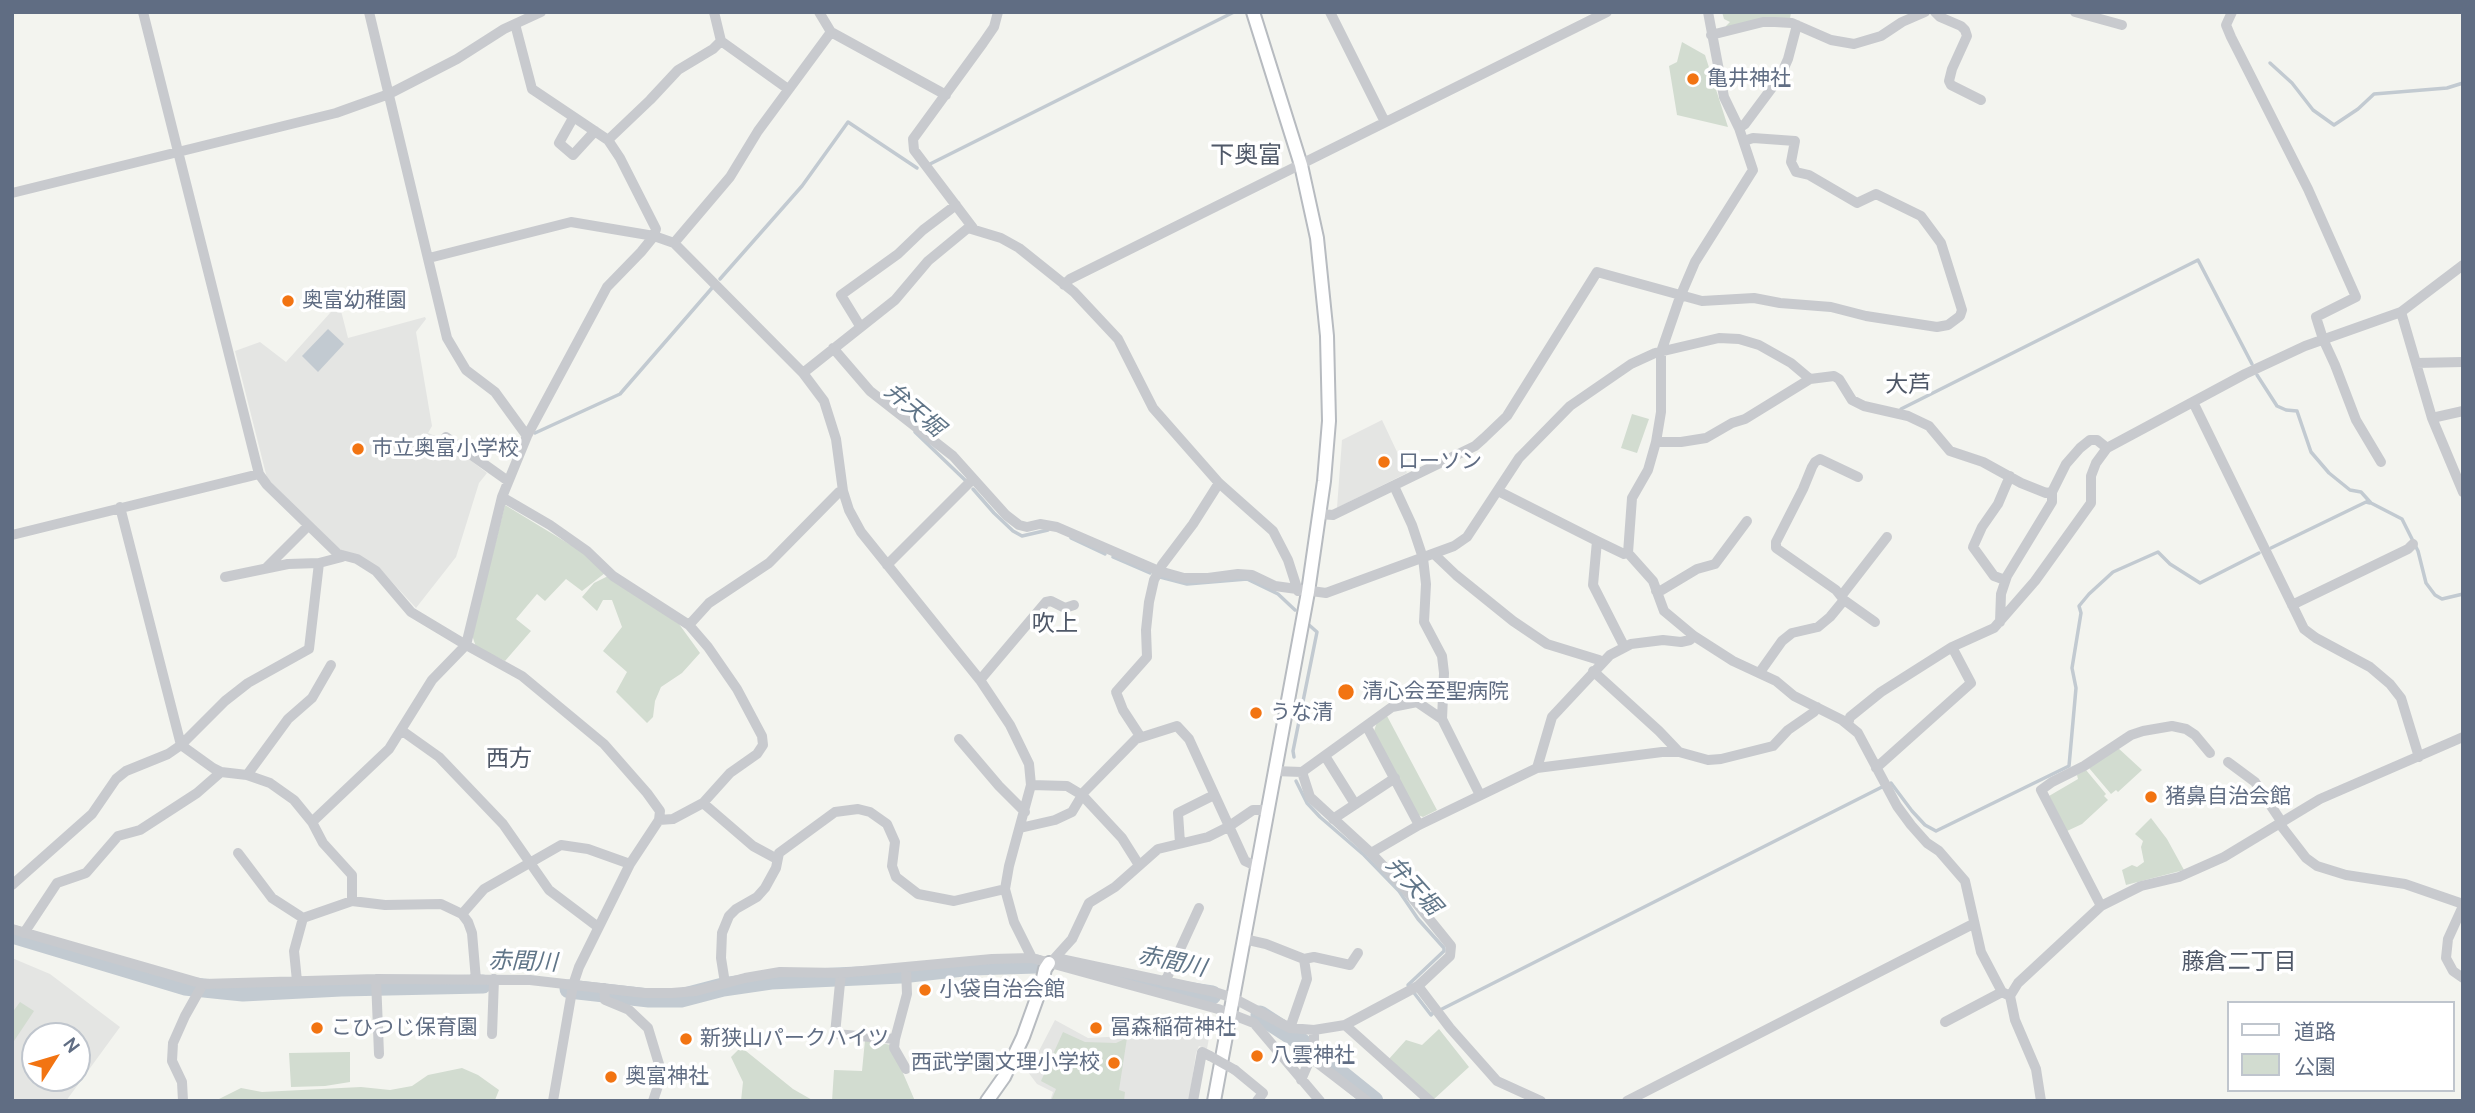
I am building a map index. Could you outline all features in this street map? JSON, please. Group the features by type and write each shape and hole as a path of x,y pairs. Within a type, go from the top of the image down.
{"street":[{"path":"143,12 259,474 267,485 342,557"},
{"path":"369,12 447,338 459,362 495,391 527,436"},
{"path":"12,193 336,113 389,94 457,59 497,33 541,12"},
{"path":"714,12 721,41 788,89"},
{"path":"819,12 831,32 946,95"},
{"path":"973,228 914,150 913,139 994,27 999,12"},
{"path":"1214,1101 1268,810 1303,592 1320,514 1328,449 1327,336 1317,238 1301,165 1253,12"},
{"path":"1330,12 1385,122"},
{"path":"1065,285 1069,279 1607,12"},
{"path":"1708,12 1724,97 1744,141 1752,170 1695,262 1661,352 1661,412 1648,470 1632,498 1628,553 1653,581 1664,611 1694,636 1733,661 1760,672 1794,696 1847,724 1857,733 1911,825 1927,843 1940,851 1965,881 1981,952 2006,994 2036,1069 2041,1101"},
{"path":"1712,35 1763,22 1794,20 1831,40 1854,44 1881,36 1902,22 1925,12"},
{"path":"1935,12 1965,30 1966,36 1952,69 1949,81 1951,85 1981,100"},
{"path":"2075,12 2122,25"},
{"path":"2232,12 2227,25 2231,37 2308,189 2356,297 2316,317 2356,420 2381,463"},
{"path":"1739,128 1745,124 1780,77 1788,59 1794,20"},
{"path":"313,822 389,749 432,680 466,645 502,498 527,436 607,287 654,236 656,229 608,140 532,89 515,24"},
{"path":"674,243 730,177 788,89 831,32"},
{"path":"608,140 678,69 713,49 721,41"},
{"path":"573,118 559,143 573,155 595,131"},
{"path":"1320,514 1333,515 1475,446 1507,416 1597,272 1680,297 1710,302 1754,298 1780,303 1810,304 1937,327 1955,322 1962,310 1941,243 1921,216 1876,194 1857,203 1809,175 1796,172 1791,162 1795,141 1753,138 1744,141"},
{"path":"860,326 841,295 898,254 923,230 956,205"},
{"path":"429,258 572,222 654,236 674,243 803,373 824,401 835,439 843,491 849,510 861,532 980,680 1010,725 1029,764 1031,785 1005,889 1014,922 1032,958"},
{"path":"803,373 895,300 929,261 968,228 1001,238 1019,248 1065,285 1101,319 1118,339 1153,408 1219,483 1273,531 1303,592"},
{"path":"1847,724 1850,717 1881,692 1952,647 1984,634 2000,622 2048,563 2091,503 2091,475 2107,447 2245,374 2323,339 2401,312 2463,265"},
{"path":"2401,312 2432,418 2463,492"},
{"path":"833,348 870,391 953,456 1006,515 1019,525 1027,527 1040,524 1057,527 1159,571 1184,578 1252,575 1275,586 1325,593 1434,554 1467,537 1519,458 1570,406 1631,365 1661,352 1720,338 1739,339 1759,345 1791,363 1810,379"},
{"path":"2416,363 2463,362"},
{"path":"1656,442 1706,439 1745,419 1810,379 1834,376 1839,379 1852,400 1864,406 1908,416 1929,426 1950,451 1964,458 1983,462 2036,490 2052,492"},
{"path":"2193,402 2308,633 2370,667 2397,692 2419,757"},
{"path":"2432,418 2463,411"},
{"path":"446,437 508,481"},
{"path":"2000,622 2001,594 2005,580 2052,502 2052,492 2066,464 2090,440 2098,440 2107,447"},
{"path":"1858,477 1820,459 1815,462 1776,542 1776,548 1875,622"},
{"path":"12,535 259,474"},
{"path":"2005,580 1994,576 1973,547 2010,476"},
{"path":"887,565 974,480"},
{"path":"1140,736 1123,710 1116,692 1147,657 1149,603 1159,571 1219,483"},
{"path":"1394,486 1412,525 1423,558 1426,584 1424,622 1442,656 1442,719 1480,795"},
{"path":"689,625 709,603 769,563 843,491"},
{"path":"1498,491 1624,554 1628,553"},
{"path":"502,498 578,544 613,576 689,625 737,689 762,736 763,744 757,754 730,774 703,803 673,819 659,820"},
{"path":"120,508 181,745 221,772 247,775 270,783 294,800 313,822 323,843 352,875 352,901"},
{"path":"1656,591 1697,569 1715,564 1747,521"},
{"path":"266,568 308,526"},
{"path":"1760,672 1782,641 1793,633 1818,627 1830,617 1887,537"},
{"path":"1597,541 1593,585 1624,646"},
{"path":"2292,605 2408,549 2413,544"},
{"path":"1434,554 1513,621 1547,643 1602,663"},
{"path":"225,577 342,557 357,559 376,571 411,612 522,676 604,744 648,793 660,811 659,820 630,864 586,950 573,988 553,1101"},
{"path":"12,885 92,814 116,779 126,771 169,754 240,689 309,649 319,563"},
{"path":"980,680 1046,602 1051,601 1065,608 1074,605"},
{"path":"1537,768 1552,717 1602,663 1624,646 1649,641 1681,642 1694,636"},
{"path":"1876,768 1971,683 1952,647"},
{"path":"247,775 288,719 312,698 331,665"},
{"path":"1593,671 1679,752"},
{"path":"1274,771 1302,772 1392,707 1404,703 1417,702 1442,719"},
{"path":"1371,853 1419,825 1537,768 1662,752 1679,752 1709,760 1721,759 1773,746 1817,707"},
{"path":"2101,906 2041,790 2131,735 2143,731 2172,726 2186,729 2195,735 2210,753"},
{"path":"1020,828 1061,818 1072,812 1082,795 1140,736 1173,727 1182,729 1189,738 1245,861 1258,867"},
{"path":"1367,727 1419,825"},
{"path":"401,730 439,757 477,795 503,824 549,890 598,927"},
{"path":"1945,1022 2006,994 2101,906 2141,886 2179,877 2224,857 2320,799 2463,737"},
{"path":"959,739 1025,812"},
{"path":"1325,756 1355,804"},
{"path":"2228,762 2255,782 2306,858 2317,866 2346,875 2405,884 2463,905 2448,939 2446,958 2452,971 2463,978"},
{"path":"24,933 57,883 86,873 118,836 139,830 168,812 197,793 221,772"},
{"path":"12,929 202,987 297,981 376,984 476,980 494,984 530,980 573,988 672,993 696,991 780,972 841,976 906,971 992,959 1032,958 1102,967 1233,998 1290,1028 1314,1030 1345,1024 1413,988 1450,956 1451,946 1405,889 1371,853 1310,797 1302,772"},
{"path":"1333,819 1395,778"},
{"path":"1031,785 1067,786 1082,795 1122,838 1139,865"},
{"path":"1180,843 1178,813 1214,795"},
{"path":"703,803 743,838 777,859"},
{"path":"725,983 721,958 722,933 726,922 736,909 748,904 765,888 776,868 779,853 835,812 858,809 878,817 892,832 895,842 892,866 896,877 918,894 954,901 1005,889"},
{"path":"987,1101 1004,1077 1023,1037 1045,969 1072,939 1089,903 1115,887 1157,849 1208,837 1253,810 1268,810"},
{"path":"462,914 484,889 561,845 588,849 630,864"},
{"path":"238,853 272,898 303,918"},
{"path":"303,918 352,901 385,905 441,904 462,914 472,933 476,980"},
{"path":"1151,992 1199,908"},
{"path":"297,981 293,951 303,918"},
{"path":"1627,1101 1973,924"},
{"path":"1244,939 1266,944 1304,959 1314,957 1350,965 1359,953"},
{"path":"1290,1028 1307,979 1304,959"},
{"path":"1053,961 1231,1014 1257,1026 1320,1101"},
{"path":"906,971 907,994 895,1039 895,1053 906,1069"},
{"path":"841,976 835,1034 895,1039"},
{"path":"376,984 379,1054"},
{"path":"492,1034 494,984"},
{"path":"183,1101 182,1082 172,1061 173,1043 202,987"},
{"path":"604,988 604,1000 629,1010 648,1028 662,1074 653,1101"},
{"path":"1413,988 1497,1081 1541,1101"},
{"path":"1345,1024 1430,1101"},
{"path":"1301,1080 1312,1054 1314,1030"},
{"path":"1193,1101 1202,1052 1235,1070 1263,1093 1257,1101"},
{"path":"1312,1054 1367,1101"}],"shaded area":[{"name":"市立奥富小学校","path":"339,303 348,338 425,317 416,332 432,426 428,433 443,439 487,473 479,483 456,557 416,608 380,569 339,549 267,478 235,351 260,342 286,362"},
{"path":"328,329 344,344 318,372 302,356"},
{"path":"1382,420 1407,473 1337,508 1342,440"},
{"path":"12,958 50,974 120,1027 91,1067 91,1022 21,1022 21,1092 73,1092 66,1101 12,1101"},
{"name":"西武学園文理小学校","path":"1055,1020 1088,1038 1126,1036 1153,1024 1194,1026 1210,1032 1207,1049 1199,1046 1196,1053 1189,1101 1050,1101 1053,1092 1037,1084 1028,1072"}],"green space":[{"path":"1722,12 1791,12 1790,19 1727,30 1726,26 1730,22 1724,19"},
{"path":"1682,42 1705,55 1728,127 1677,115 1669,66 1677,62"},
{"path":"1632,414 1649,419 1637,453 1621,448"},
{"path":"505,505 584,553 605,573 582,591 566,579 545,601 537,594 516,619 531,631 505,661 476,647 472,635"},
{"path":"608,576 679,624 700,653 682,673 661,687 655,701 653,717 647,723 616,692 627,672 603,651 622,627 612,600 603,600 597,611 582,597 594,583"},
{"path":"1387,716 1437,810 1423,817 1418,815 1374,731 1377,722"},
{"path":"2117,747 2142,770 2118,792 2116,790 2111,794 2089,768"},
{"path":"2086,770 2108,800 2082,824 2067,831 2049,796 2078,779 2077,775"},
{"path":"2151,818 2167,839 2184,870 2126,885 2122,870 2132,865 2137,867 2144,862 2141,847 2143,841 2135,834"},
{"path":"20,1002 34,1011 27,1022 21,1022 21,1030 14,1041 12,1040 12,1013"},
{"path":"1439,1029 1469,1067 1433,1100 1388,1060 1406,1040 1422,1045"},
{"path":"1063,1032 1085,1042 1116,1043 1127,1038 1119,1090 1125,1092 1124,1101 1051,1101 1056,1089 1041,1081"},
{"path":"865,1040 891,1045 915,1101 832,1101 834,1070 862,1071"},
{"path":"741,1047 793,1089 814,1101 741,1101 743,1082 731,1057"},
{"path":"350,1052 350,1082 291,1087 289,1053"},
{"path":"462,1068 478,1075 499,1090 495,1100 215,1101 241,1088 262,1092 361,1087 390,1090 412,1086 428,1075"}],"waterway":[{"path":"930,164 1234,12"},
{"path":"2270,63 2292,83 2313,110 2334,125 2374,94 2447,88 2463,83"},
{"path":"720,279 802,186 848,122 917,168"},
{"path":"1901,409 2198,260 2252,364"},
{"path":"535,433 620,394 712,288"},
{"path":"2257,375 2277,406 2297,411 2311,452 2329,473 2350,490 2361,492 2371,503 2402,519 2418,551 2426,583 2435,595 2442,599 2463,594"},
{"name":"弁天堀","path":"915,432 965,480"},
{"name":"弁天堀","path":"973,489 994,513 1022,536 1048,530"},
{"path":"2271,548 2366,502 2370,503"},
{"name":"弁天堀","path":"1071,538 1105,554"},
{"path":"1891,783 1925,825 1936,831 2069,766 2076,688 2072,668 2081,613 2079,606 2089,594 2113,572 2158,552 2170,564 2200,583 2259,553"},
{"name":"弁天堀","path":"1113,557 1150,573"},
{"name":"弁天堀","path":"1160,577 1187,584 1247,579 1278,594 1295,610"},
{"name":"弁天堀","path":"1294,757 1317,632 1309,625"},
{"name":"弁天堀","path":"1296,781 1307,803 1399,891 1418,919 1444,948 1408,985 1431,1015 1433,1013"},
{"path":"1442,1009 1882,787"},
{"name":"赤間川","path":"12,934 185,986 243,992 483,984"},
{"name":"赤間川","path":"569,989 649,998 681,998 723,987 771,980 1037,964"},
{"name":"赤間川","path":"1117,976 1212,995"},
{"name":"赤間川","path":"1260,1015 1297,1039 1374,1101"}],"place":[{"name":"亀井神社","path":"1693,79"},
{"name":"奥富幼稚園","path":"288,301"},
{"name":"市立奥富小学校","path":"358,449"},
{"name":"ローソン","path":"1384,462"},
{"name":"清心会至聖病院","path":"1346,692"},
{"name":"うな清","path":"1256,713"},
{"name":"猪鼻自治会館","path":"2151,797"},
{"name":"小袋自治会館","path":"925,990"},
{"name":"こひつじ保育園","path":"317,1028"},
{"name":"冨森稲荷神社","path":"1096,1028"},
{"name":"新狭山パークハイツ","path":"686,1039"},
{"name":"八雲神社","path":"1257,1056"},
{"name":"西武学園文理小学校","path":"1114,1063"},
{"name":"奥富神社","path":"611,1077"}],"district":[{"name":"下奥富","path":"1246,156"},
{"name":"大芦","path":"1908,385"},
{"name":"吹上","path":"1055,624"},
{"name":"西方","path":"509,759"},
{"name":"藤倉二丁目","path":"2239,962"}]}
